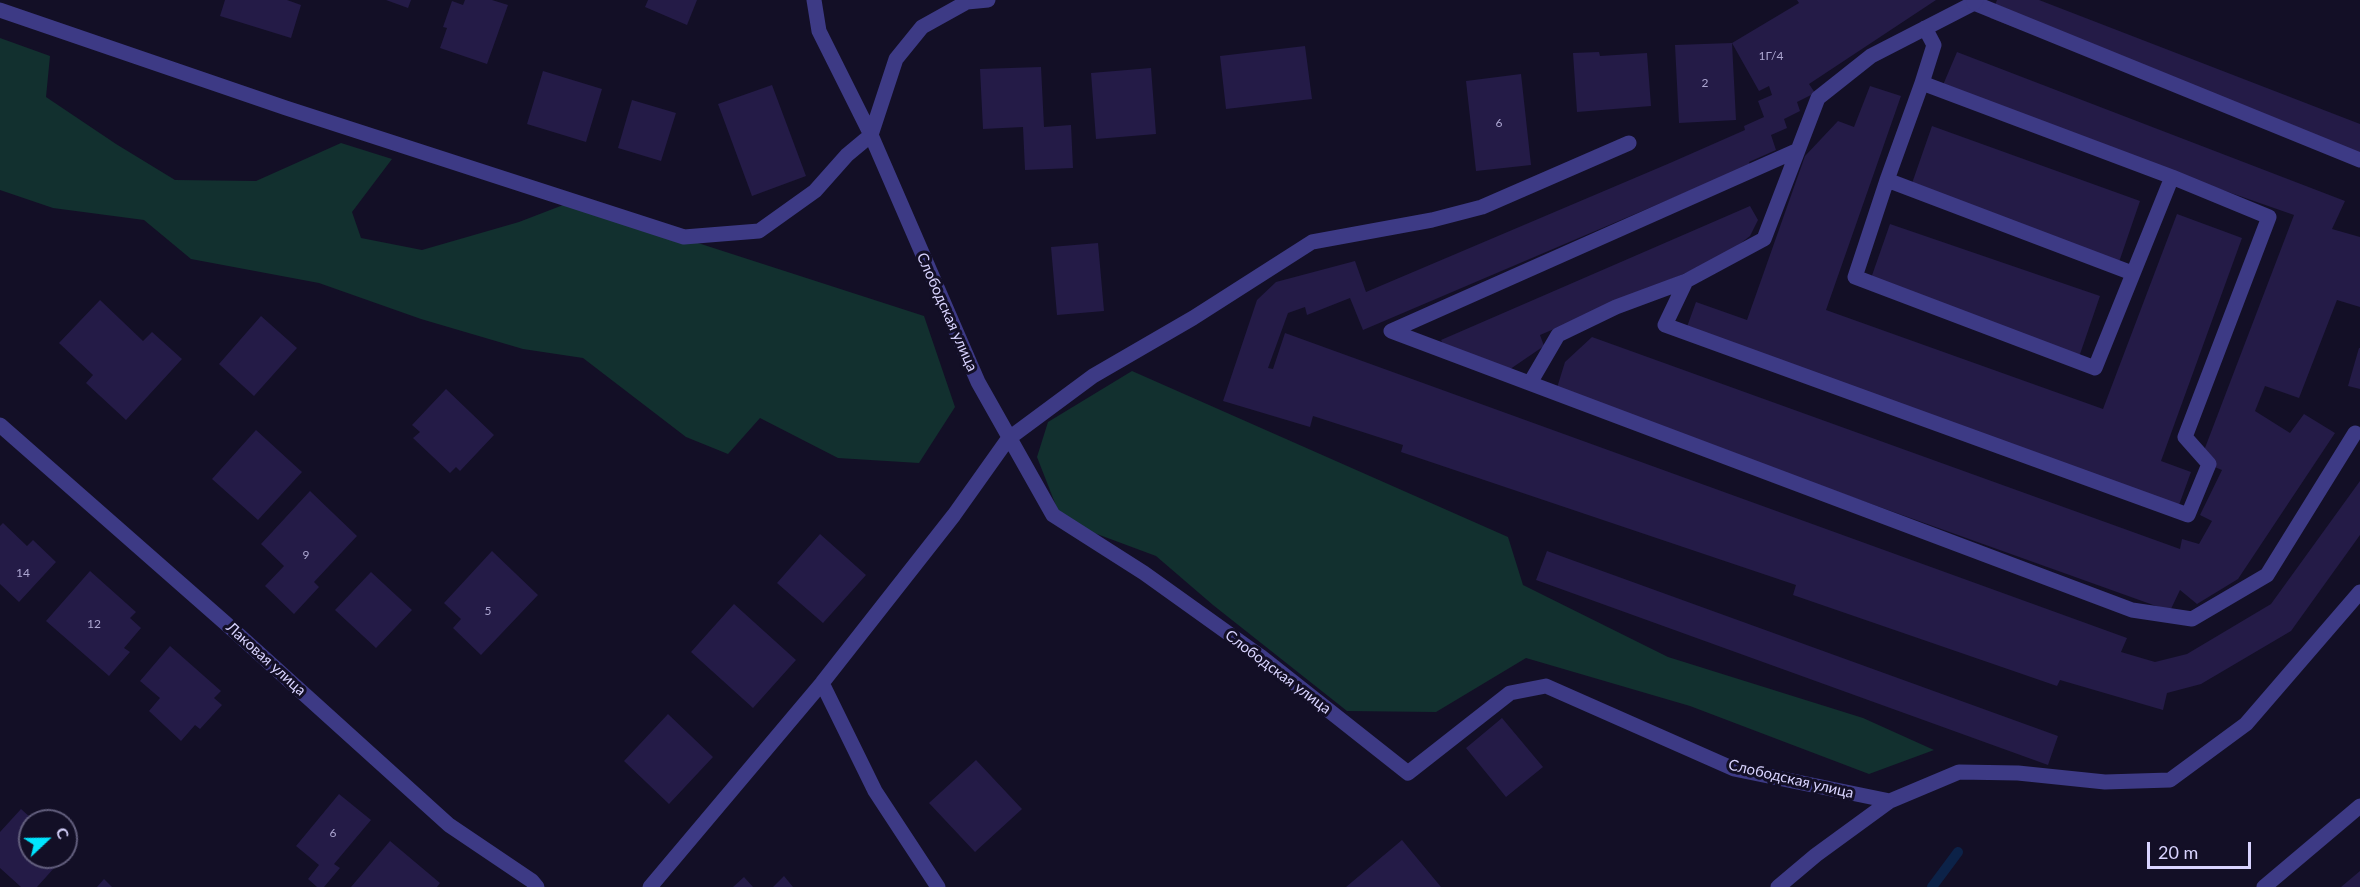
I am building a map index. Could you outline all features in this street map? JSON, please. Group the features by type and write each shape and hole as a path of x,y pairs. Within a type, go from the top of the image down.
{"street":[{"name":"Слободская улица","path":"814,0 819,31 871,135 978,382 1008,439 1053,515 1144,573 1260,656 1408,773 1510,693 1546,686 1734,769 1890,801"},
{"path":"0,10 297,111 684,237 759,231 815,191 847,155 871,135 896,59 922,27 964,1 988,0"},
{"path":"1530,383 1558,334 1616,307 1686,281 1764,239 1818,98 1871,56 1975,1 2360,160"},
{"path":"1925,28 1934,45 1855,277 2095,368 2172,177"},
{"path":"1686,281 1665,325 2188,515 2208,464 2185,437 2269,217 2172,177 1922,83"},
{"path":"650,887 822,683 954,515 1008,439 1093,376 1192,318 1312,242 1432,220 1482,207 1629,143"},
{"path":"1798,150 1391,331 2132,610 2192,620 2267,575 2355,433"},
{"path":"1887,180 2132,273"},
{"name":"Лаковая улица","path":"0,425 231,628 449,825 532,881 537,887"},
{"path":"1778,887 1816,855 1890,801 1959,772 2018,773 2105,782 2170,780 2246,724 2360,592"},
{"path":"822,683 875,791 938,887"},
{"path":"2264,887 2360,806"}],"green space":[{"path":"0,38 50,56 46,97 175,180 256,181 341,143 392,159 352,212 361,238 422,250 519,222 571,202 924,316 955,407 919,463 838,458 760,418 728,454 686,437 583,358 523,349 421,319 319,283 191,259 144,220 53,208 0,190"},
{"path":"1132,371 1508,537 1523,585 1668,657 1863,718 1934,750 1869,774 1690,706 1526,658 1436,712 1347,711 1213,605 1156,556 1062,521 1037,457 1048,422"}],"building":[{"path":"225,0 287,0 301,5 291,38 220,16"},
{"path":"386,0 411,0 408,8"},
{"path":"465,0 492,0 508,5 487,64 440,48 447,28 443,27 452,1 463,5"},
{"path":"648,0 697,0 687,25 645,7"},
{"path":"1797,0 1936,0 1809,84 1815,93 1797,102 1800,111 1784,119 1787,128 1771,135 1776,150 1749,162 1750,165 1363,330 1350,298 1307,315 1305,307 1288,313 1268,368 1273,369 1285,333 2127,638 2121,652 2155,662 2187,654 2271,604 2360,481 2360,535 2291,631 2201,684 2167,693 2163,710 2060,680 2057,686 1793,595 1796,585 1401,452 1403,445 1313,416 1310,427 1223,401 1257,300 1276,282 1355,261 1366,292 1670,163 1745,130 1744,126 1764,117 1758,101 1772,95 1769,86 1759,91 1732,43 1799,3"},
{"path":"1997,0 2039,0 2360,124 2360,163 2182,91 1990,18"},
{"path":"1732,43 1736,120 1679,123 1675,45"},
{"path":"1305,46 1312,99 1226,109 1220,56"},
{"path":"1599,52 1600,56 1647,53 1651,106 1577,112 1573,53"},
{"path":"1957,52 2345,201 2332,229 2360,237 2360,307 2337,300 2299,398 2265,386 2255,411 2290,433 2304,414 2335,433 2238,579 2197,604 2180,590 2170,611 1556,391 1565,362 1592,337 2180,549 2182,539 2199,544 2212,521 2200,515 2222,470 2200,461 2294,215 2191,179 1943,85"},
{"path":"1041,67 1044,127 1071,125 1073,168 1025,170 1023,127 983,129 980,69"},
{"path":"1151,68 1156,134 1096,139 1091,73"},
{"path":"543,71 602,89 586,142 527,124"},
{"path":"1521,74 1531,165 1476,171 1466,81"},
{"path":"772,85 806,176 752,196 718,104"},
{"path":"1870,86 1901,96 1826,310 2103,409 2177,214 2242,238 2161,461 2191,472 2179,505 1684,335 1696,302 1747,320 1805,156 1838,121 1854,127"},
{"path":"632,100 676,113 661,161 618,148"},
{"path":"1932,126 2140,201 2118,265 1910,189"},
{"path":"1750,206 1758,220 1750,236 1723,257 1540,335 1544,346 1500,376 1451,361 1441,340"},
{"path":"1890,224 2100,296 2079,357 1869,284"},
{"path":"1098,243 1104,311 1057,315 1051,247"},
{"path":"100,300 143,341 152,332 182,359 126,420 86,383 93,375 59,343"},
{"path":"261,316 297,348 254,396 219,364"},
{"path":"2360,348 2360,389 2348,386"},
{"path":"446,389 494,435 460,471 456,467 450,473 413,438 420,432 412,425"},
{"path":"256,430 302,472 258,520 212,479"},
{"path":"310,491 357,536 314,582 319,587 294,614 265,586 284,566 261,544"},
{"path":"3,523 27,546 33,540 56,562 19,602 0,584 0,526"},
{"path":"820,534 866,575 823,623 777,583"},
{"path":"492,551 538,595 481,655 453,628 461,619 444,603"},
{"path":"1547,551 2058,736 2048,765 1536,580"},
{"path":"90,571 136,612 130,618 141,628 124,648 130,652 109,676 46,621"},
{"path":"371,572 412,610 376,648 335,610"},
{"path":"734,604 796,660 753,708 691,652"},
{"path":"170,646 221,691 214,698 222,705 200,729 195,725 181,741 149,711 160,698 140,681"},
{"path":"668,714 713,757 669,804 624,761"},
{"path":"1502,718 1543,767 1506,797 1466,748"},
{"path":"976,760 1022,809 975,852 929,803"},
{"path":"339,794 371,820 334,864 340,868 324,887 317,887 308,879 319,865 296,846"},
{"path":"18,812 18,869 53,869 37,887 21,887 0,868 0,832"},
{"path":"1402,840 1441,887 1346,887"},
{"path":"390,841 440,883 437,887 351,887"},
{"path":"2360,871 2360,887 2341,887"},
{"path":"784,876 793,887 773,887"},
{"path":"744,877 753,887 733,887"},
{"path":"104,879 112,887 97,887"}],"waterway":[{"path":"1932,887 1958,852"}]}
